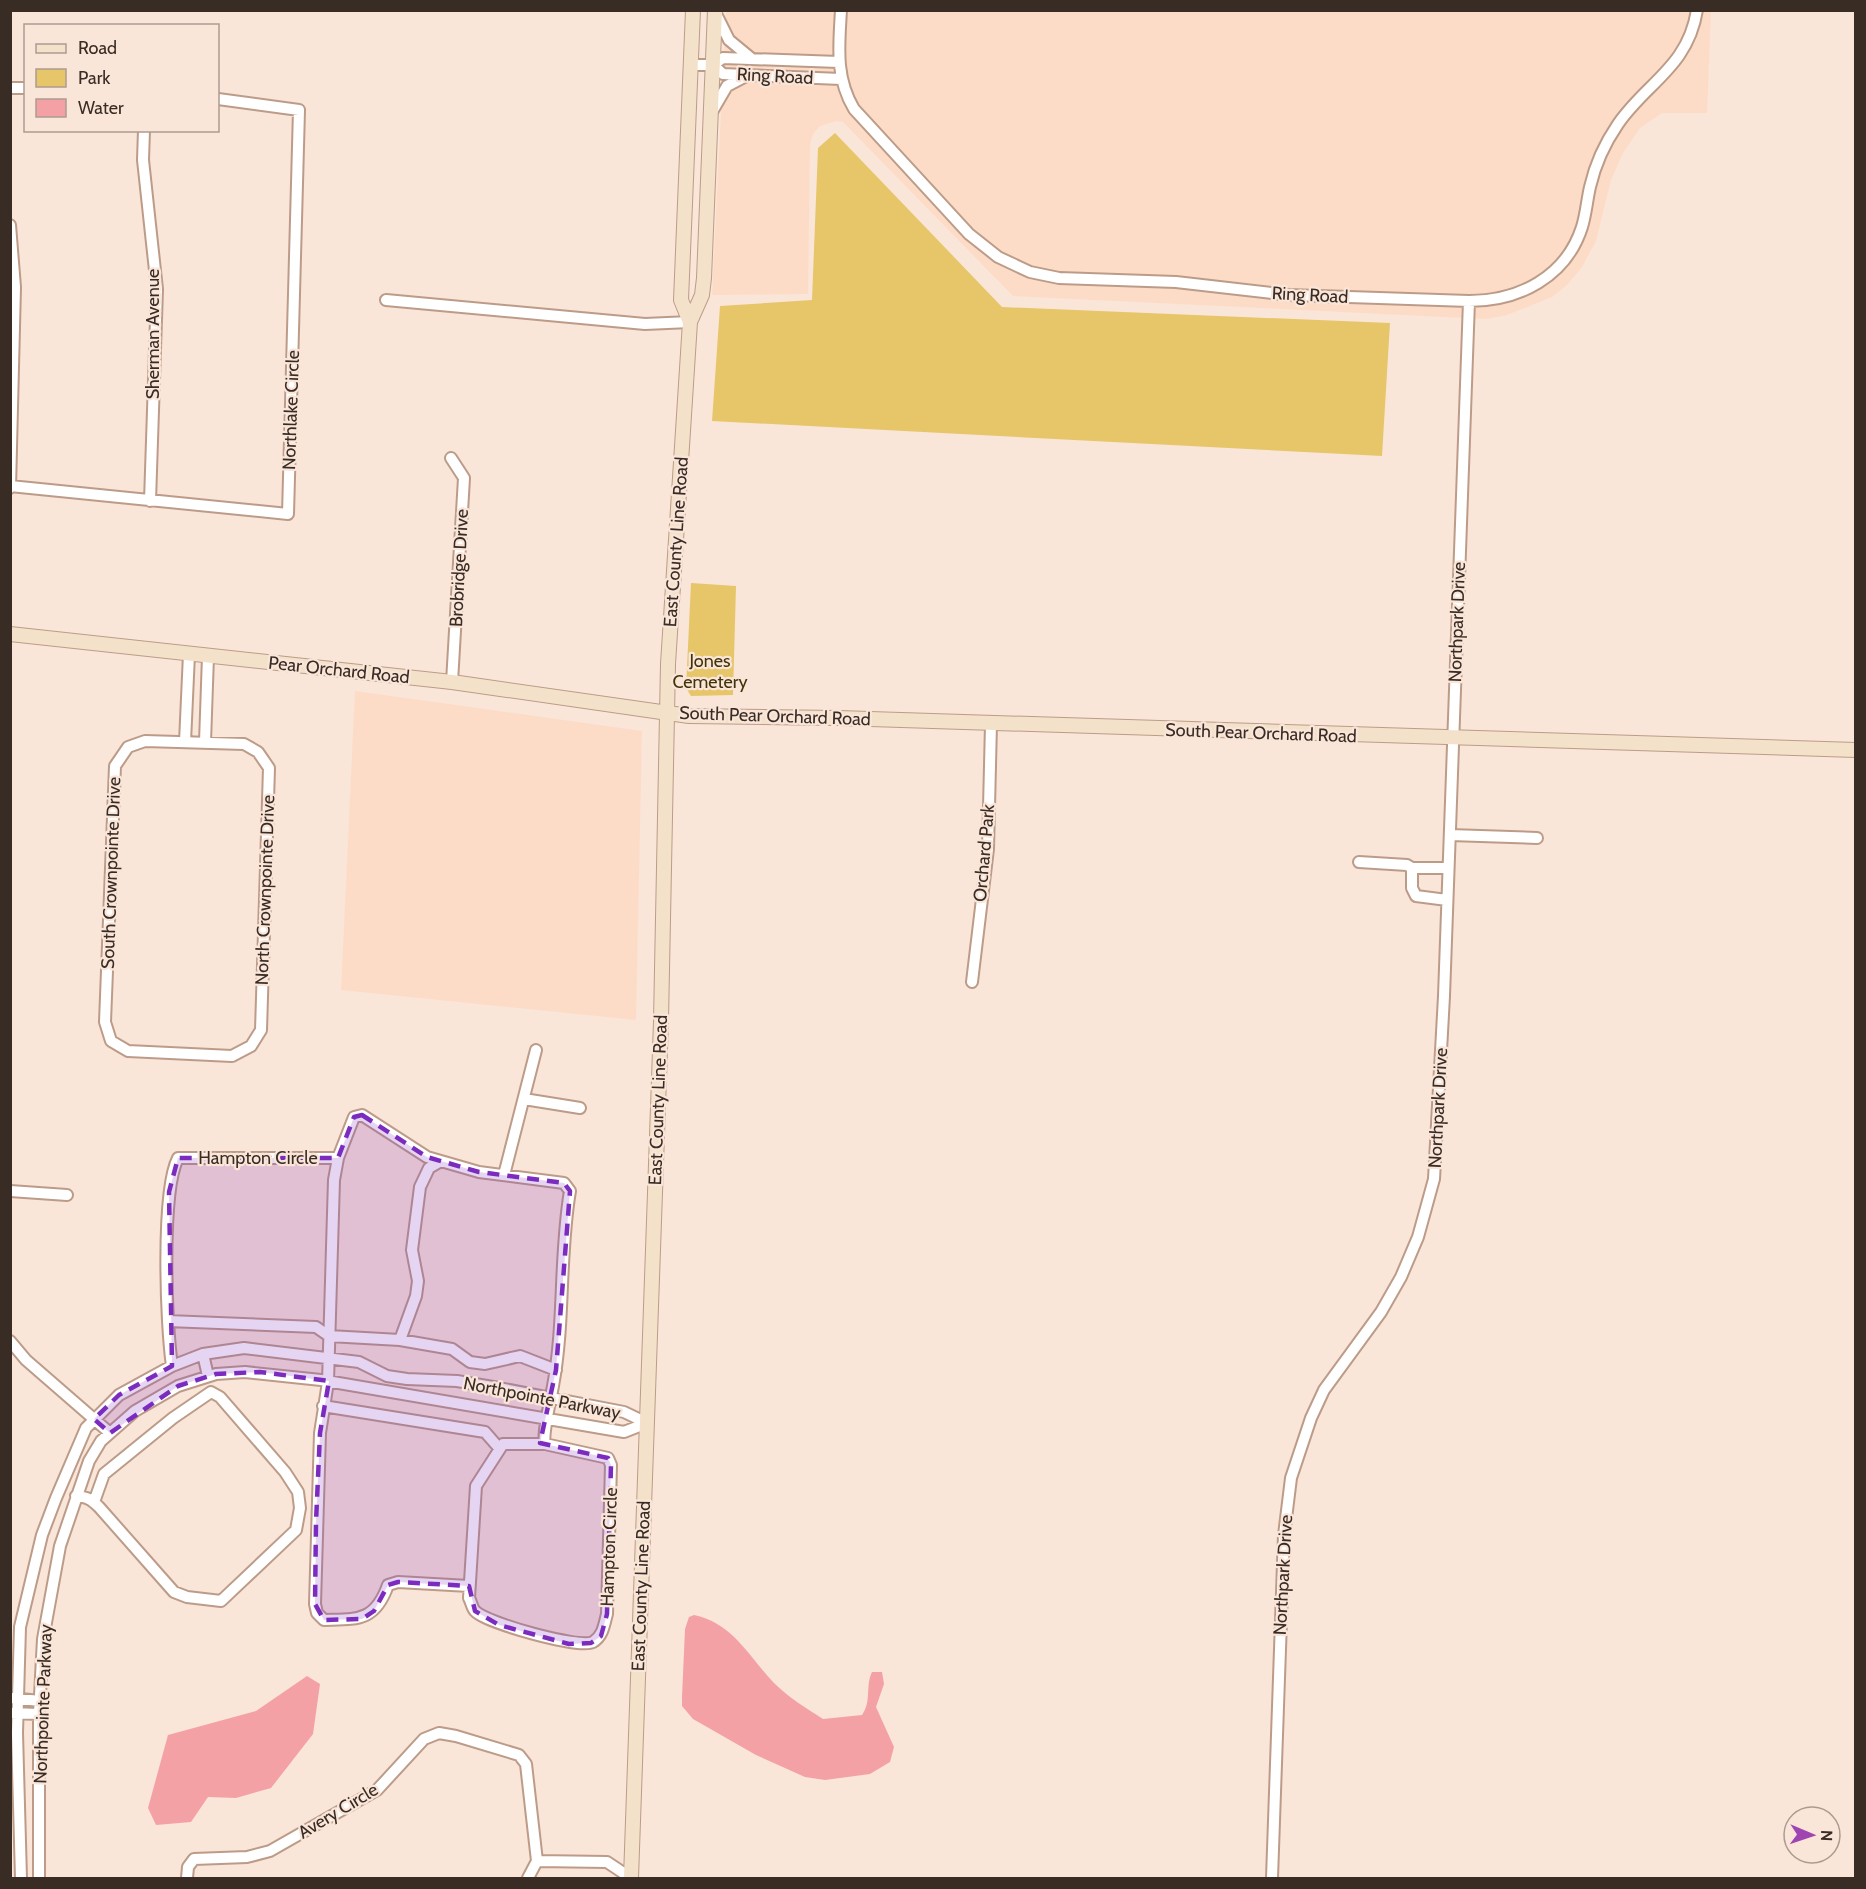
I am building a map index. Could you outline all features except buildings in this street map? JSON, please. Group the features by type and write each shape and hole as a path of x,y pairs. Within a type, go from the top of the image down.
{"main road":[{"name":"East County Line Road","path":"690,322 681,300 693,10"},
{"name":"East County Line Road","path":"631,1878 666,831 667,712 690,322 702,296 704,278 715,11"},
{"name":"Pear Orchard Road","path":"10,634 452,682 667,712"},
{"name":"South Pear Orchard Road","path":"667,712 689,716 1856,750"}],"street":[{"name":"Ring Road","path":"841,10 839,62 841,79 848,99 860,117 954,218 987,249 1017,267 1059,278 1200,284 1289,295 1469,301 1496,300 1527,290 1547,277 1567,256 1582,227 1593,174 1604,148 1625,115 1675,63 1688,42 1697,10"},
{"path":"715,11 729,40 753,59"},
{"name":"Ring Road","path":"691,65 713,65 723,58 839,62"},
{"name":"Ring Road","path":"713,65 723,74 841,79"},
{"path":"711,113 727,86 748,75"},
{"name":"Northlake Circle","path":"11,487 288,514 299,110 219,99"},
{"name":"Sherman Avenue","path":"144,132 143,160 157,289 150,501"},
{"path":"10,225 15,287 11,487"},
{"path":"386,300 645,324 690,322"},
{"name":"Northpark Drive","path":"1272,1878 1286,1505 1300,1446 1324,1390 1381,1312 1401,1277 1418,1237 1429,1202 1437,1153 1469,301"},
{"name":"Brobridge Drive","path":"451,458 464,478 452,682"},
{"path":"185,742 189,654"},
{"path":"205,742 208,656"},
{"name":"Orchard Park","path":"972,982 988,849 992,724"},
{"name":"South Crownpointe Drive","path":"128,1051 111,1041 105,1022 115,766 128,747 145,741 205,742"},
{"name":"North Crownpointe Drive","path":"128,1051 232,1056 251,1046 261,1030 270,768 258,752 244,744 205,742"},
{"path":"1450,836 1537,838"},
{"path":"1359,862 1407,865 1412,868 1448,868"},
{"path":"1412,868 1412,888 1416,896 1447,900"},
{"path":"504,1175 536,1050"},
{"path":"524,1099 580,1108"},
{"name":"Hampton Circle","path":"172,1366 168,1321 169,1192 178,1158 338,1158 354,1117 362,1115 427,1157 479,1172 564,1183 570,1191 556,1370 549,1418 543,1436 545,1444"},
{"path":"338,1158 334,1180 328,1382 323,1406 316,1522 317,1613 324,1620 362,1619 374,1611 388,1586 398,1582 469,1586"},
{"path":"399,1340 416,1296 418,1281 412,1250 420,1187 429,1168 441,1161"},
{"path":"10,1191 67,1196"},
{"path":"168,1321 316,1327 329,1336 399,1340 452,1349 470,1362 485,1364 520,1356 556,1370"},
{"path":"10,1341 26,1360 110,1432"},
{"name":"Northpointe Parkway","path":"21,1878 14,1713 20,1627 42,1534 86,1428 119,1395 172,1366 203,1354 244,1348 359,1362 397,1378 457,1381 624,1412 647,1423"},
{"path":"203,1354 208,1376"},
{"name":"Northpointe Parkway","path":"39,1878 39,1714 43,1639 60,1546 89,1461 101,1441 135,1411 178,1386 208,1376 260,1372 624,1432 647,1423"},
{"path":"76,1496 88,1497 94,1502 174,1592 187,1597 221,1601 296,1530 300,1508 298,1492 285,1472 220,1397 211,1392 173,1418 104,1474 94,1502"},
{"path":"323,1406 485,1431 499,1448"},
{"name":"Hampton Circle","path":"502,1444 545,1444 608,1458 611,1465 607,1614 601,1636 591,1643 569,1644 499,1625 475,1611 469,1598 476,1486 502,1444"},
{"path":"14,1698 23,1702 40,1701"},
{"path":"14,1713 39,1714"},
{"name":"Avery Circle","path":"187,1878 188,1867 194,1859 247,1857 270,1851 378,1790 424,1739 439,1733 519,1755 526,1764 537,1861"},
{"path":"528,1878 537,1861 607,1862 631,1878"}],"highlighted area":[{"path":"362,1115 427,1157 479,1172 564,1183 570,1191 556,1370 540,1443 608,1458 611,1465 607,1614 601,1636 591,1643 569,1644 499,1625 475,1611 469,1586 398,1582 388,1585 374,1611 362,1619 324,1620 315,1604 316,1522 320,1433 329,1381 260,1372 216,1374 178,1386 110,1433 94,1419 119,1395 172,1366 169,1192 178,1158 338,1158 354,1117"}],"shaded area":[{"path":"726,11 1711,11 1707,113 1662,113 1640,128 1623,153 1611,180 1596,241 1582,267 1567,285 1552,297 1507,315 1486,319 1013,296 843,122 836,121 820,126 813,134 810,145 808,294 712,295"},
{"path":"355,691 642,731 636,1020 341,990"}],"green space":[{"path":"835,133 1002,307 1390,323 1382,456 712,421 720,306 812,300 818,148"},
{"name":"Jones Cemetery","path":"691,583 736,586 733,695 691,696 686,688"}],"water":[{"path":"694,1615 708,1619 730,1633 779,1688 823,1719 862,1715 867,1704 872,1672 882,1672 884,1684 876,1707 894,1747 890,1762 870,1774 825,1780 805,1777 756,1755 693,1719 682,1706 682,1697 685,1629 689,1617"},
{"path":"307,1676 320,1684 313,1734 271,1788 236,1798 208,1797 191,1822 156,1825 148,1808 168,1735 256,1711"}]}
